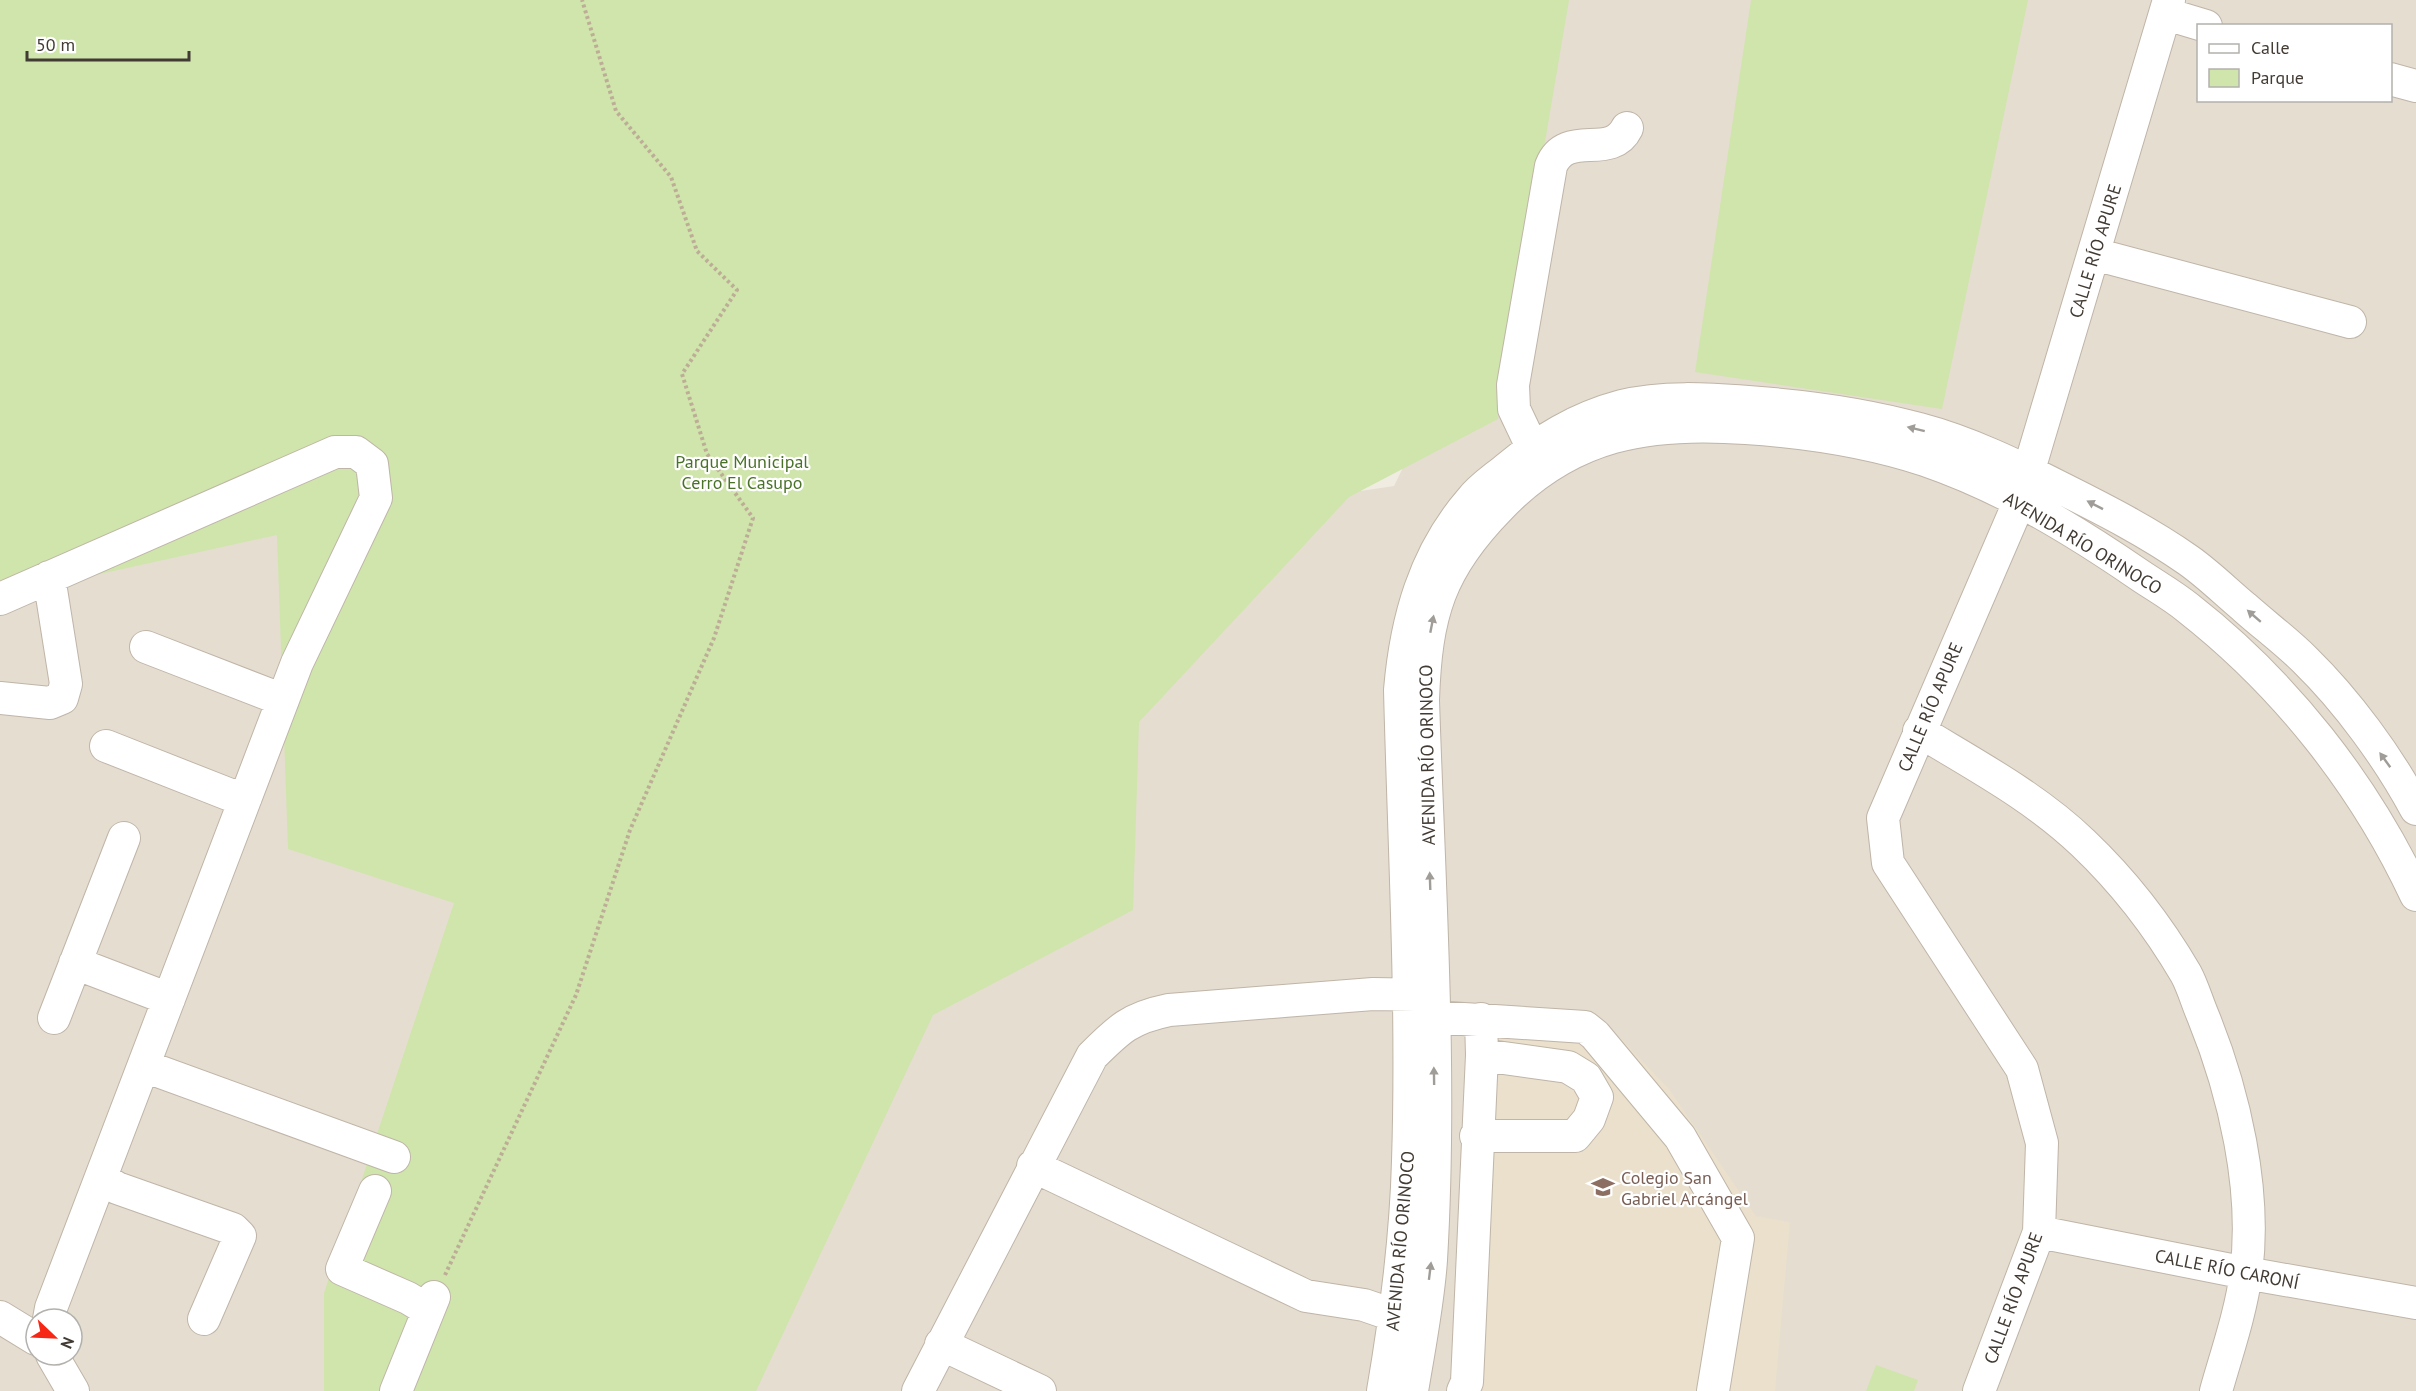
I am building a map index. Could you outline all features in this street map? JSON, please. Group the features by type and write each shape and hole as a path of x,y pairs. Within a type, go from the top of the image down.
{"street":[{"path":"2168,7 2202,24"},
{"name":"CALLE RÍO APURE","path":"1979,1391 2039,1232 2042,1143 2022,1068 1888,863 1883,818 2025,486 2168,7"},
{"path":"2392,79 2416,86"},
{"path":"1532,447 1514,409 1514,385 1551,166 1555,157 1562,150 1574,146 1613,143 1620,139 1627,128"},
{"path":"2094,254 2350,322"},
{"name":"AVENIDA RÍO ORINOCO","path":"1412,1391 1408,1162 1425,1002 1400,690 1445,578 1476,532 1507,499 1536,474 1562,458 1598,441 1646,428 1662,415 1715,400 1768,404 1869,418 1920,429 1965,444 2025,486 2111,555 2188,608 2257,669 2324,743 2366,803 2401,862 2416,895"},
{"name":"AVENIDA RÍO ORINOCO","path":"1414,659 1412,611 1432,560 1446,535 1472,499 1532,447 1560,429 1625,405 1662,415"},
{"path":"0,598 334,452 356,452 372,464 376,498 297,663 51,1307"},
{"name":"AVENIDA RÍO ORINOCO","path":"2025,486 2127,521 2192,562 2304,659 2348,708 2404,786 2416,809"},
{"path":"0,698 50,703 62,698 66,684 49,577"},
{"path":"146,647 283,700"},
{"path":"1919,730 2025,796 2081,842 2120,880 2157,928 2187,976 2209,1030 2234,1105 2249,1224 2246,1273 2216,1391"},
{"path":"106,746 228,794 246,797"},
{"path":"54,1018 124,838"},
{"path":"75,963 169,999"},
{"path":"918,1391 1092,1056 1118,1031 1144,1015 1169,1010 1373,994 1425,1002 1481,1019 1585,1027 1595,1035 1680,1137 1738,1238 1713,1391"},
{"path":"1463,1391 1467,1382 1476,1136 1482,1055 1481,1019"},
{"path":"1476,1136 1575,1136 1589,1119 1597,1097 1586,1078 1568,1067 1482,1055"},
{"path":"144,1066 394,1157"},
{"path":"1033,1166 1306,1296 1364,1305 1410,1317"},
{"path":"101,1178 117,1188 233,1229 240,1236 204,1319"},
{"path":"375,1191 342,1269 408,1298 431,1304 396,1391"},
{"name":"CALLE RÍO CARONÍ","path":"2039,1232 2246,1273 2416,1303"},
{"path":"0,1317 24,1332"},
{"name":"AVENIDA RÍO ORINOCO","path":"1383,1391 1410,1317"},
{"path":"941,1344 1040,1391"},
{"path":"59,1367 73,1391"}],"path":[{"path":"431,1304 576,994 630,830 714,638 753,518 707,454 682,374 737,290 697,252 671,177 615,111 582,0"}],"shaded area":[{"path":"1523,0 2416,0 2416,1391 0,1391 0,428 1287,502 1394,486 1445,381"},
{"name":"Colegio San Gabriel Arcángel","path":"1472,1017 1603,1020 1669,1089 1756,1216 1790,1222 1775,1391 1451,1391"}],"green space":[{"name":"Parque Municipal Cerro El Casupo","path":"0,0 1569,0 1498,419 1349,497 1139,722 1133,910 933,1015 756,1391 324,1391 324,1293 454,903 288,849 277,535 0,596"},
{"path":"1751,0 2028,0 1942,409 1695,372"},
{"path":"1876,1365 1918,1380 1914,1391 1866,1391"}],"place":[{"name":"Colegio San Gabriel Arcángel","path":"1603,1187"}]}
